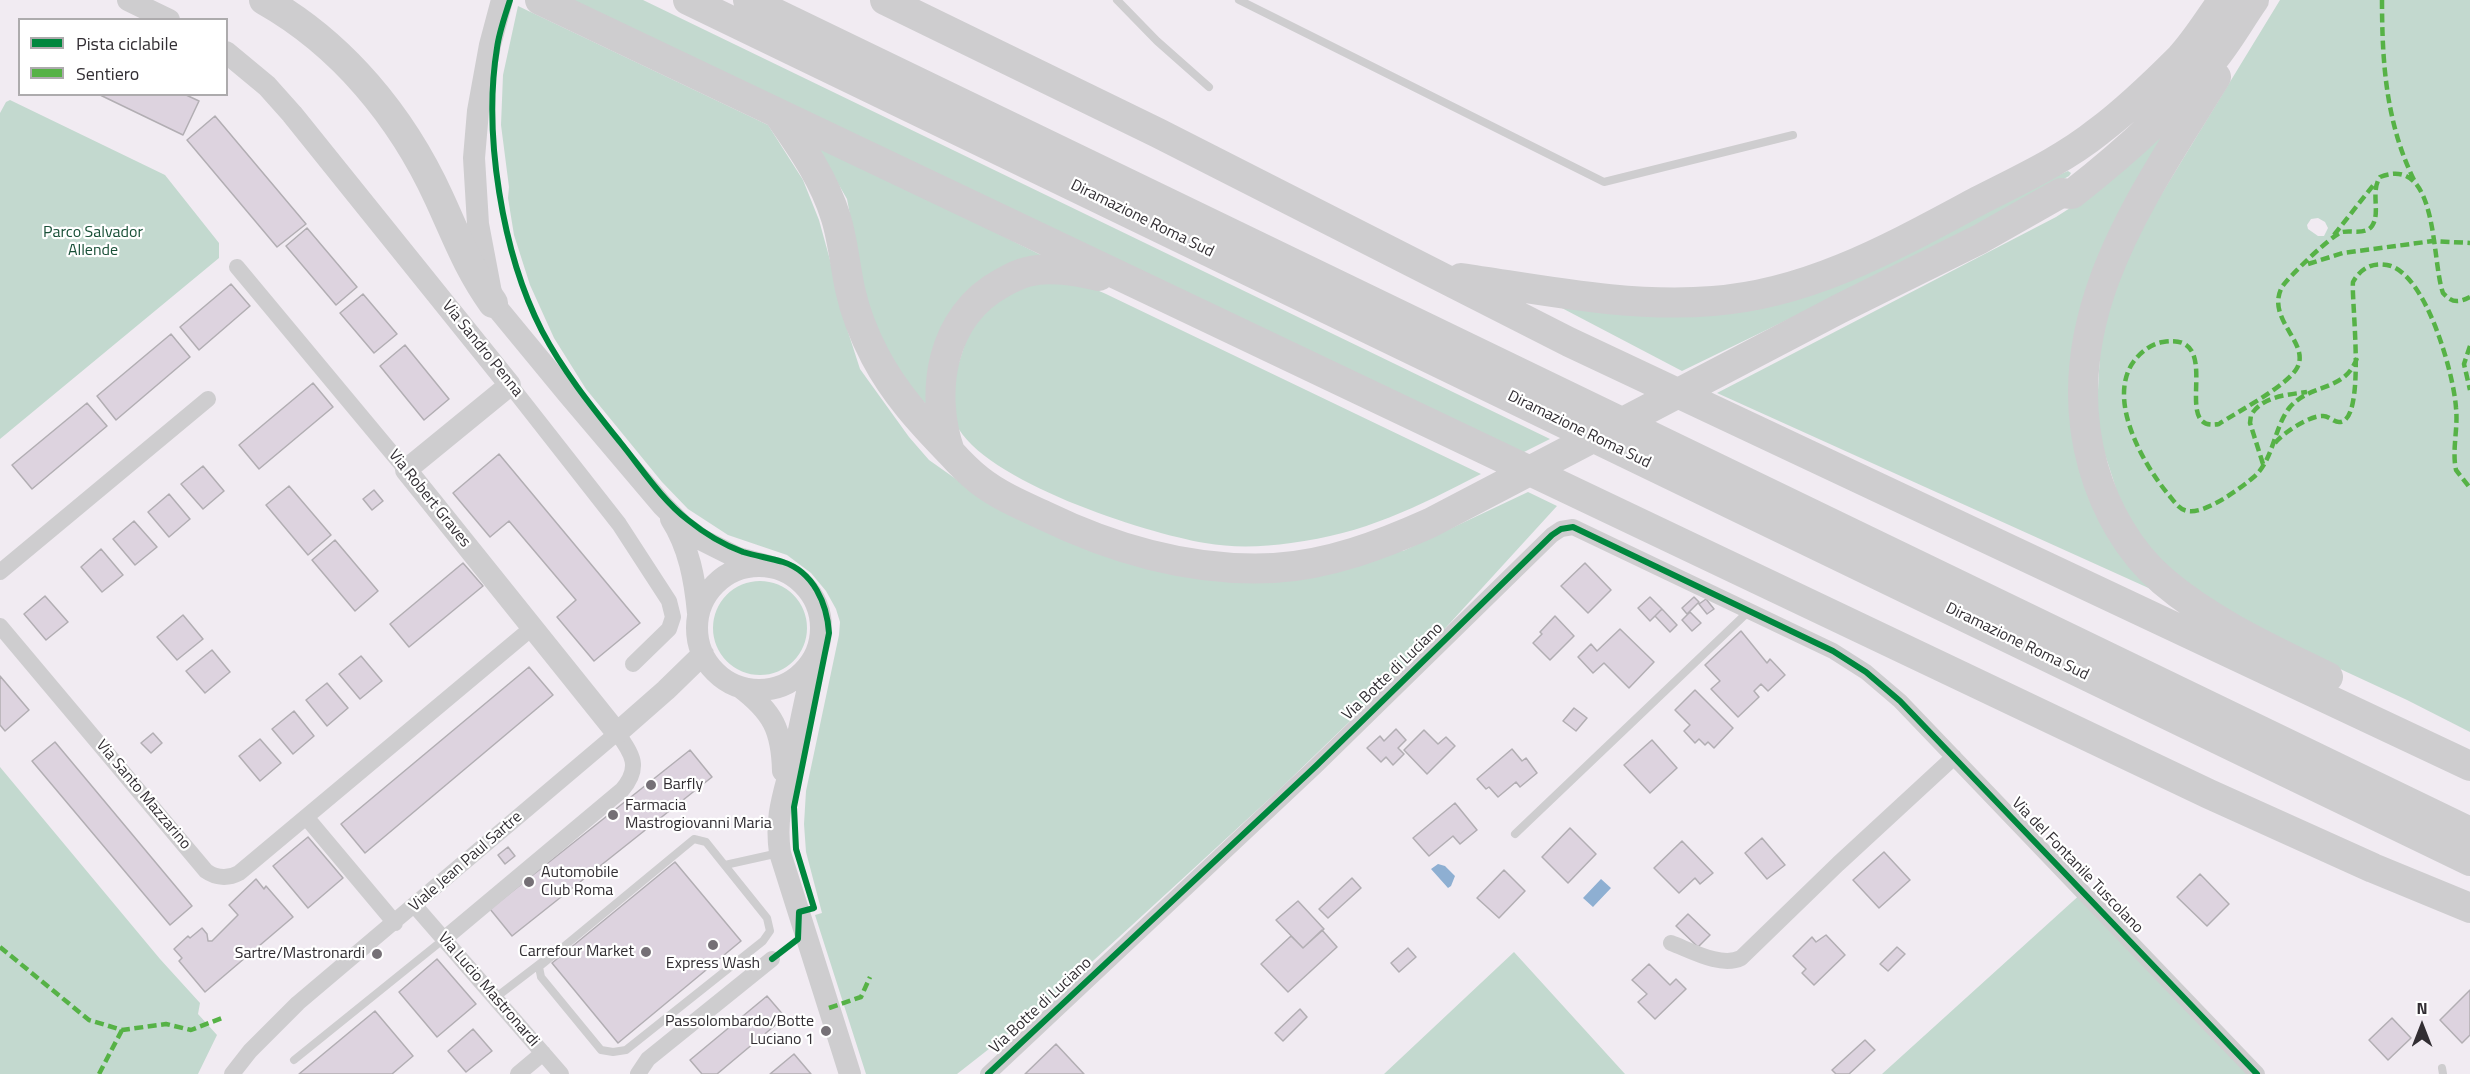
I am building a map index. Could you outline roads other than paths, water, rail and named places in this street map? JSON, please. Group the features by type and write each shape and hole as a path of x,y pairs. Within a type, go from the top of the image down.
{"highway":[{"path":"264,0 282,10 326,45 374,92 409,140 439,198 465,260 493,303"},
{"path":"540,0 2229,804 2470,908"},
{"name":"Diramazione Roma Sud","path":"688,0 2470,861"},
{"name":"Diramazione Roma Sud","path":"748,0 2470,832"},
{"path":"885,0 1158,133 1528,322 2470,766"},
{"path":"1437,274 1587,296 1671,303 1747,297 1810,281 1894,246 2038,170 2091,137 2181,57 2223,0"},
{"path":"2061,193 2065,183 2149,112 2186,70 2236,0"},
{"path":"777,113 809,158 828,195 837,220 854,303 869,345 900,397 924,426 978,479 995,491 1075,530 1136,552 1176,561 1215,566 1275,568 1338,557 1394,540 1839,309 1980,239 2061,193 2072,194 2159,119 2213,60 2254,0"},
{"path":"2262,0 2148,188 2120,243 2097,296 2087,335 2082,391 2085,435 2096,476 2114,519 2123,534 2152,570 2182,596 2218,620 2253,639 2470,748"},
{"path":"950,452 941,424 942,374 954,332 966,312 980,298 1020,274 1045,270 1089,274 1154,292"}],"street":[{"path":"128,0 165,18"},
{"path":"502,0 494,26 478,111 474,158 478,224 493,303 662,505 683,526 702,540 738,558 788,573 811,593 820,612 822,633 795,752 780,805"},
{"name":"Via Sandro Penna","path":"228,54 267,86 292,114 510,384 619,524 669,601 673,617 669,629 633,664"},
{"name":"Via Robert Graves","path":"237,267 406,470 617,733"},
{"path":"406,470 510,384"},
{"path":"0,572 208,399"},
{"path":"662,505 678,530 686,551 696,589 697,634 703,654 714,670 729,682 739,686 748,689 768,689 788,683 804,671 816,654"},
{"name":"Via Botte di Luciano","path":"990,1073 1316,766 1559,530 1568,527 1580,529 1841,656 1875,679"},
{"path":"698,614 711,588 727,575 747,567 768,566"},
{"name":"Via Santo Mazzarino","path":"0,626 209,873 219,877 234,876 533,627"},
{"name":"Viale Jean Paul Sartre","path":"232,1074 250,1051 290,1012 617,733 703,654"},
{"name":"Via del Fontanile Tuscolano","path":"1875,679 1900,701 2257,1074"},
{"path":"739,686 764,706 777,728 783,756 777,827 780,853 850,1074"},
{"path":"444,939 622,790 631,778 634,767 629,750 617,733"},
{"path":"1671,943 1723,961 1741,958 1954,757"},
{"path":"306,817 395,923"},
{"name":"Via Lucio Mastronardi","path":"415,906 561,1074"},
{"path":"638,1074 648,1059 772,959"},
{"path":"518,1074 543,1053"}],"lane":[{"path":"1117,0 1157,41 1209,87"},
{"path":"1239,0 1604,182 1793,135"},
{"path":"1515,834 1750,611"},
{"path":"495,998 693,839 706,842 767,918 770,931 767,937 626,1050 606,1052 597,1046 541,978 539,967 542,962"},
{"path":"725,865 780,853"},
{"path":"294,1060 444,939"}],"water":[{"path":"1438,864 1445,866 1455,876 1448,888 1431,869"},
{"path":"1601,879 1611,888 1593,907 1583,898"}],"place":[{"name":"Barfly","path":"651,785"},
{"name":"Farmacia Mastrogiovanni Maria","path":"613,815"},
{"name":"Automobile Club Roma","path":"529,882"},
{"name":"Express Wash","path":"713,945"},
{"name":"Carrefour Market","path":"646,952"},
{"name":"Sartre/Mastronardi","path":"377,954"},
{"name":"Passolombardo/Botte Luciano 1","path":"826,1031"}],"park label":[{"name":"Parco Salvador Allende","path":"93,242"}]}
